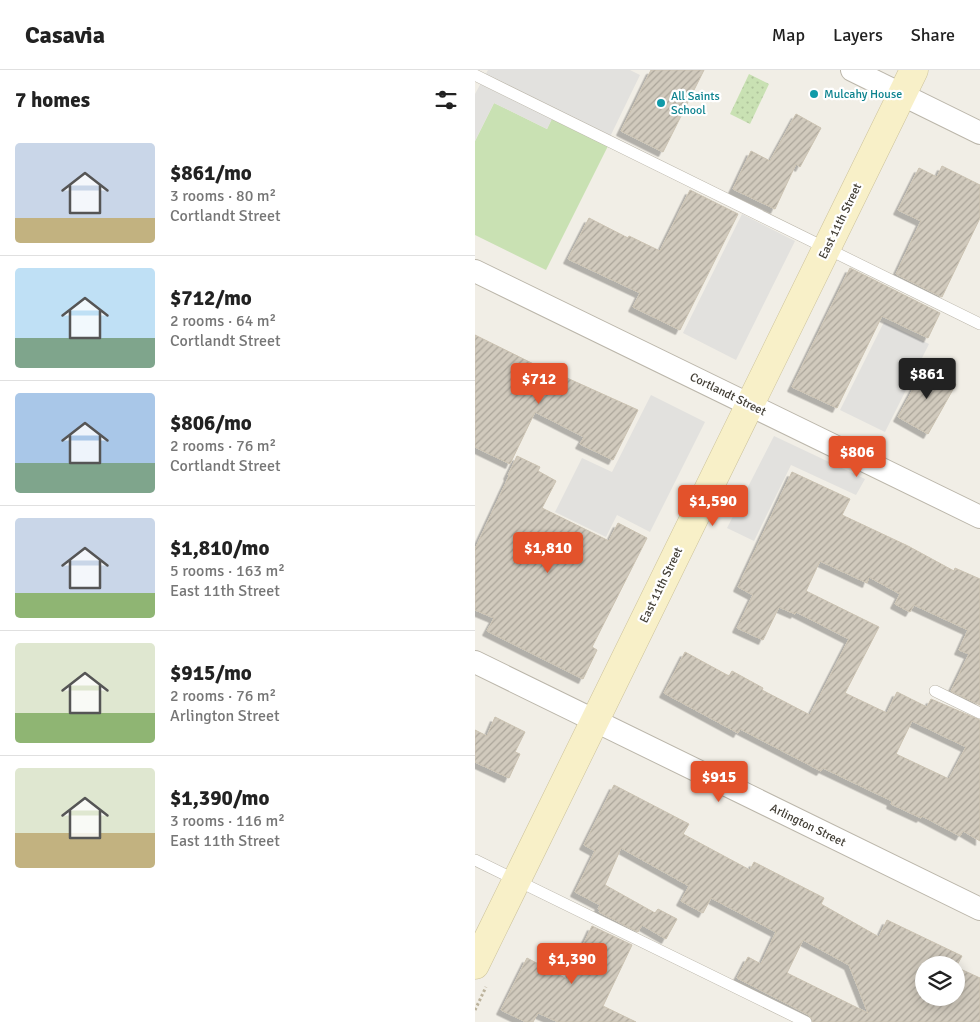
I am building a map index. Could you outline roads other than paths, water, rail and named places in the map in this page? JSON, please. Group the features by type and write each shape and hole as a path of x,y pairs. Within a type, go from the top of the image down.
{"main road":[{"name":"East 11th Street","path":"475,965 914,70"}],"street":[{"path":"852,70 980,133"},
{"name":"Cortlandt Street","path":"475,271 980,517"},
{"name":"Arlington Street","path":"475,662 980,909"}],"lane":[{"path":"475,75 980,324"},
{"path":"935,691 980,713"},
{"path":"475,860 806,1022"}],"place":[{"name":"Mulcahy House","path":"814,94"},
{"name":"All Saints School","path":"661,103"}]}
